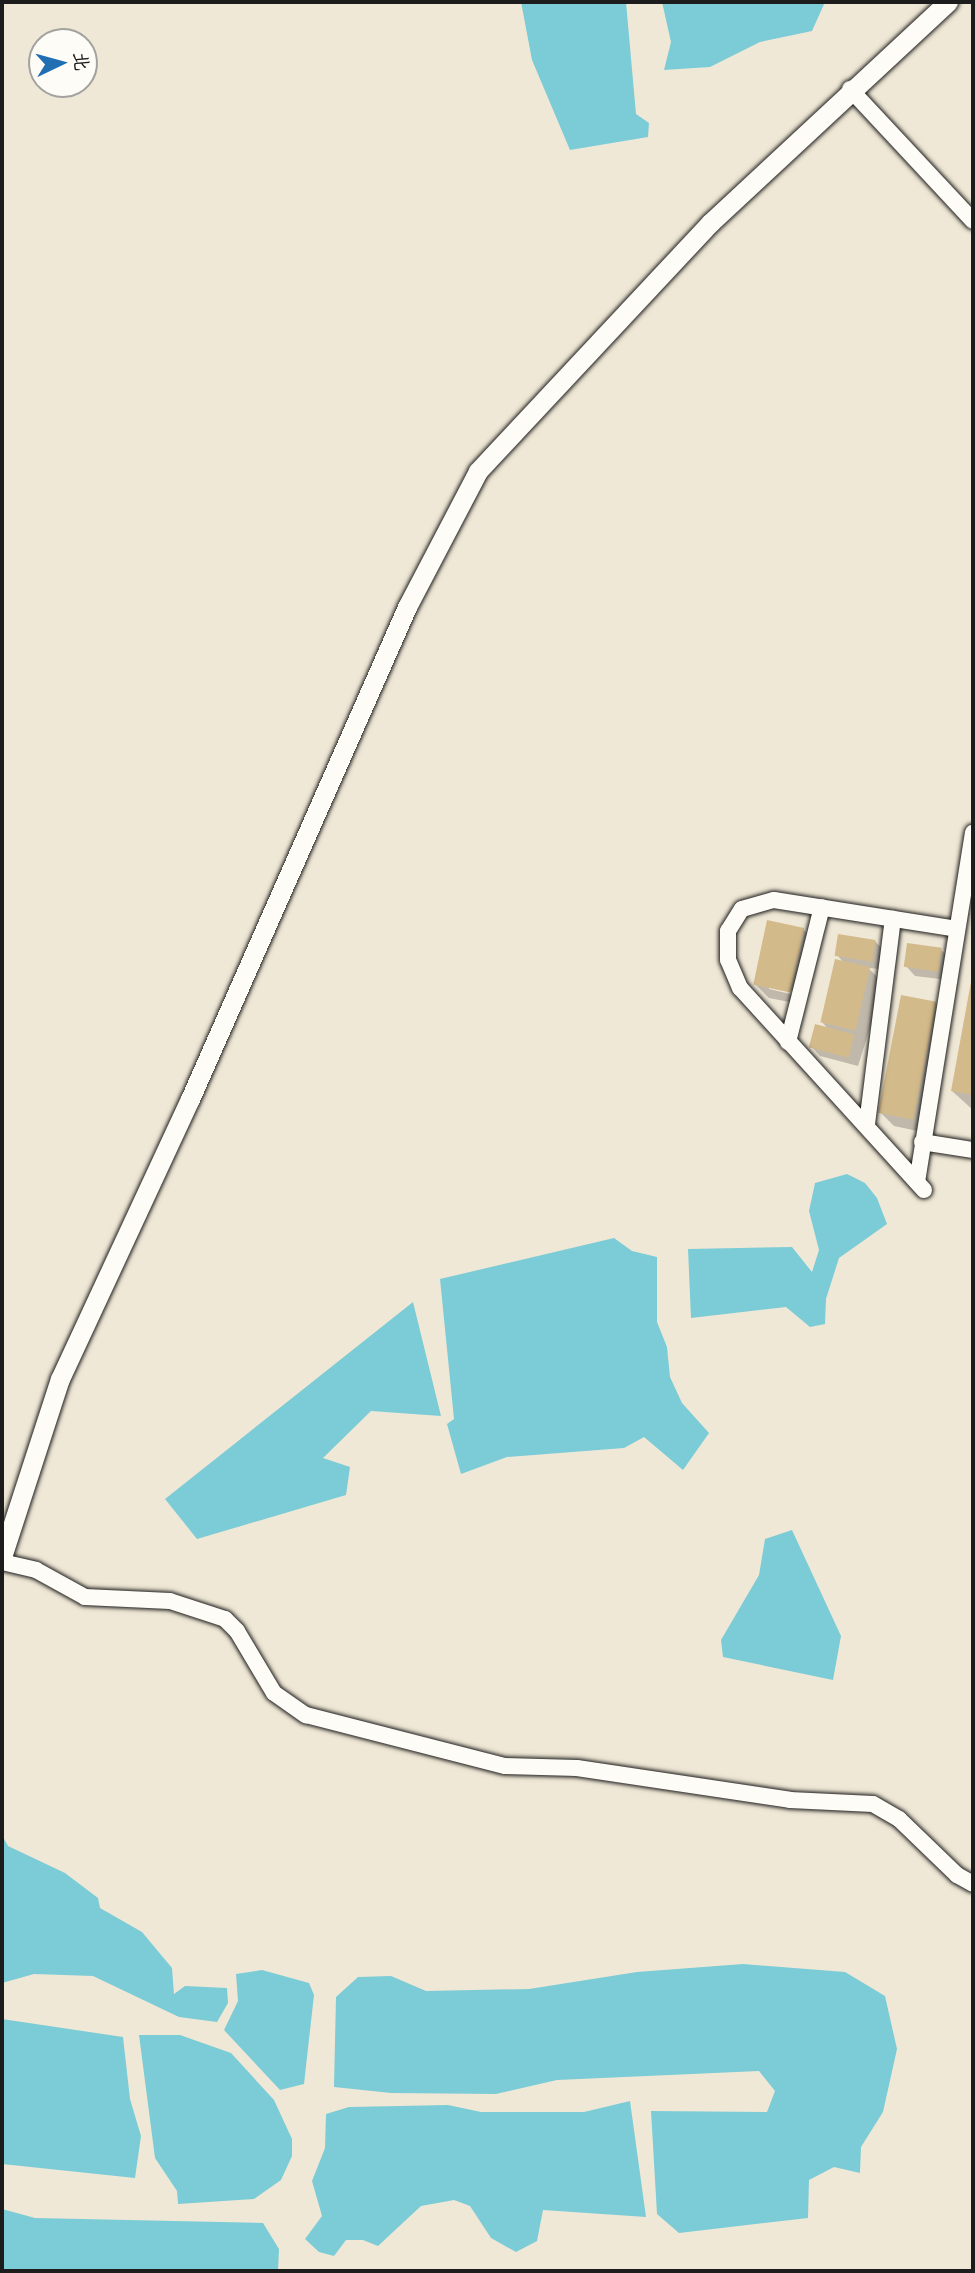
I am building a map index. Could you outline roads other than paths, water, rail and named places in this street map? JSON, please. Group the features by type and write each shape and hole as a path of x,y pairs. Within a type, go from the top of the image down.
{"street":[{"path":"947,2 850,89 710,223 478,471 407,607 190,1098 60,1379 2,1560 36,1570 85,1597 170,1601 225,1619 237,1631 274,1693 306,1715 505,1766 577,1768 790,1800 873,1804 899,1819 957,1875 973,1884"},
{"path":"850,89 973,221"},
{"path":"957,929 774,900 742,908 728,931 728,960 740,988 867,1124 920,1186 922,1142 973,832"},
{"path":"788,1042 822,907"},
{"path":"867,1124 893,919"},
{"path":"922,1142 973,1150"}],"water":[{"path":"521,2 626,2 636,114 649,123 648,137 570,150 532,60"},
{"path":"662,2 825,2 812,31 760,42 710,67 664,70 671,42"},
{"path":"847,1174 865,1183 877,1198 887,1224 839,1258 826,1299 825,1324 810,1327 786,1307 691,1318 688,1249 792,1247 812,1272 819,1250 809,1211 815,1183"},
{"path":"614,1238 632,1251 657,1257 657,1322 667,1347 670,1377 682,1403 709,1433 683,1470 644,1437 624,1448 507,1457 461,1474 447,1424 454,1419 440,1279"},
{"path":"413,1302 441,1416 371,1411 323,1458 350,1467 346,1495 197,1539 165,1499"},
{"path":"792,1530 841,1636 833,1680 723,1657 721,1640 759,1575 765,1539"},
{"path":"2,1835 8,1846 65,1873 98,1898 100,1908 142,1932 172,1968 174,1994 185,1986 227,1988 228,2003 217,2022 179,2017 93,1976 34,1974 2,1983"},
{"path":"743,1964 845,1972 885,1996 897,2049 883,2112 861,2147 860,2173 834,2167 809,2180 808,2218 679,2233 657,2214 651,2111 767,2112 775,2091 759,2071 557,2080 496,2094 391,2093 334,2087 336,1997 358,1977 391,1976 426,1991 529,1989 637,1972"},
{"path":"262,1970 309,1983 314,1995 304,2084 280,2090 224,2030 238,2001 236,1974"},
{"path":"2,2019 123,2037 130,2099 141,2136 135,2178 2,2164"},
{"path":"139,2035 180,2035 231,2053 274,2100 292,2139 292,2156 281,2180 254,2199 178,2204 177,2191 155,2158"},
{"path":"630,2101 646,2217 543,2210 537,2241 516,2252 491,2238 470,2206 454,2200 421,2206 378,2246 363,2240 346,2240 334,2256 319,2252 305,2239 322,2216 312,2181 325,2148 326,2114 349,2107 448,2105 481,2112 584,2112"},
{"path":"2,2209 35,2218 263,2223 279,2249 278,2271 2,2271"}]}
